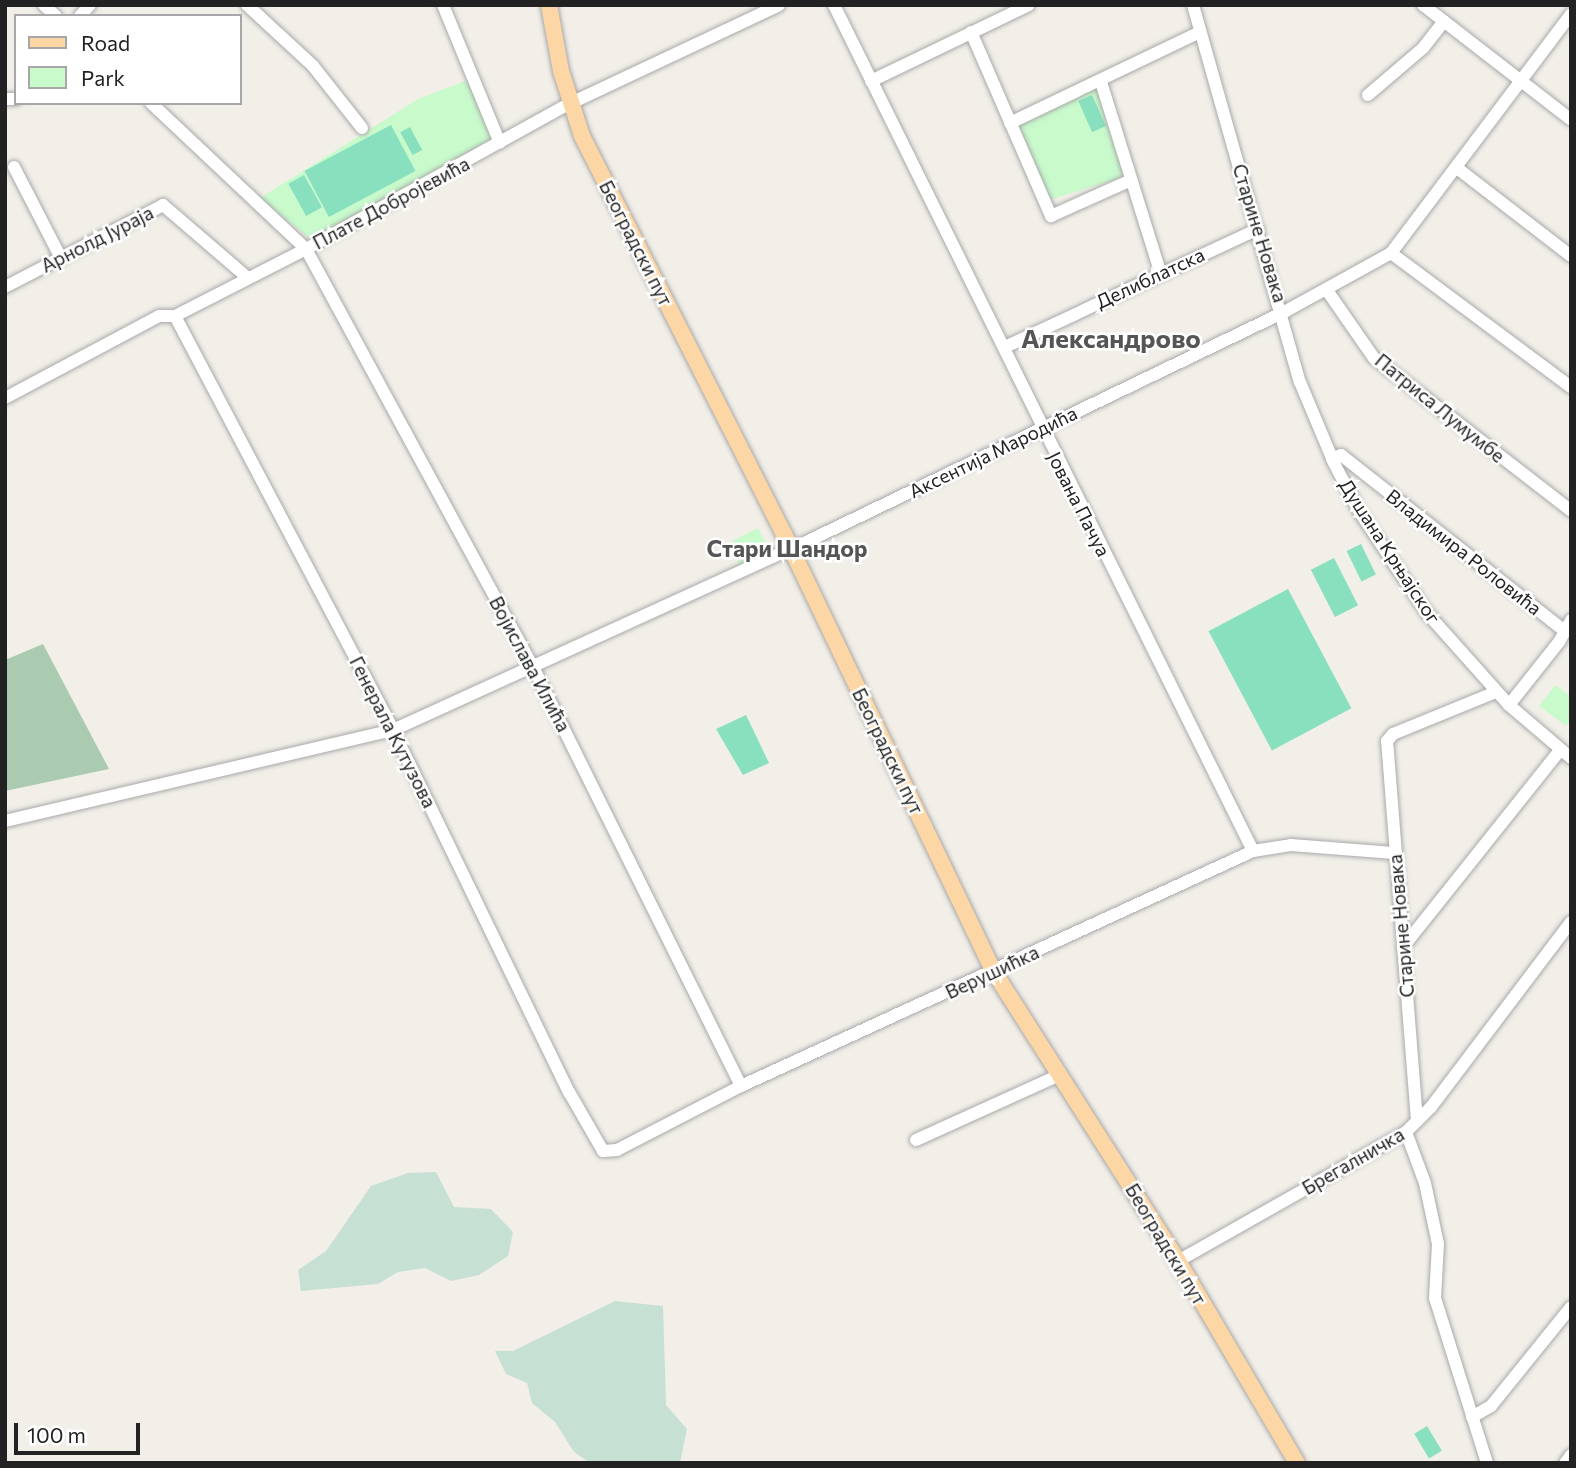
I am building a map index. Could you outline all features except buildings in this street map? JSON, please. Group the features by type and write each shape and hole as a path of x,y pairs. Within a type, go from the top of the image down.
{"main road":[{"name":"Београдски пут","path":"549,5 569,104 791,549 994,972 1178,1261 1297,1463"}],"street":[{"path":"443,5 500,143"},
{"name":"Плате Добројевића","path":"5,398 159,316 175,316 306,249 569,104 779,5"},
{"name":"Јована Пачуа","path":"834,5 1005,347 1041,429 1253,851"},
{"path":"871,82 1028,5"},
{"name":"Старине Новака","path":"1193,5 1284,312 1303,390 1332,459"},
{"path":"1423,5 1571,120"},
{"path":"249,6 313,66 362,128"},
{"name":"Аксентија Мародића","path":"5,821 393,730 791,549 1284,312 1391,253 1571,14"},
{"path":"1368,95 1423,48 1444,22"},
{"path":"971,32 1051,216 1131,180"},
{"path":"1010,123 1101,82 1200,32"},
{"path":"1101,82 1160,272"},
{"name":"Војислава Илића","path":"153,105 306,249 533,667 741,1086"},
{"path":"14,167 61,258"},
{"path":"1457,168 1571,256"},
{"name":"Арнолд Јураја","path":"5,287 166,206 248,278"},
{"name":"Делиблатска","path":"1005,347 1160,272 1258,229"},
{"path":"1391,253 1571,387"},
{"name":"Патриса Лумумбе","path":"1326,289 1374,358 1571,511"},
{"name":"Генерала Кутузова","path":"175,316 393,730 569,1092 603,1152"},
{"name":"Владимира Роловића","path":"1332,459 1341,455 1567,625"},
{"name":"Душана Крњајског","path":"1332,459 1359,511 1427,613 1496,692 1565,754"},
{"path":"1509,705 1559,642 1567,625"},
{"name":"Старине Новака","path":"1417,1121 1387,743 1393,734 1496,692"},
{"path":"1403,947 1565,754"},
{"name":"Верушићка","path":"603,1152 617,1150 741,1086 1253,851 1291,845 1394,853"},
{"name":"Брегалничка","path":"1178,1261 1406,1132 1571,922"},
{"path":"916,1140 1059,1074"},
{"path":"1406,1132 1425,1183 1438,1244 1435,1298 1487,1463"},
{"path":"1472,1417 1491,1406 1571,1307"},
{"path":"1565,1463 1571,1455"}],"green space":[{"path":"468,80 494,141 311,240 260,198 418,99"},
{"path":"1097,88 1124,177 1039,203 1012,114"},
{"path":"1092,95 1106,126 1092,132 1078,101"},
{"path":"391,125 415,171 329,217 304,171"},
{"path":"410,127 422,150 412,155 400,132"},
{"path":"304,175 322,207 306,216 288,184"},
{"path":"758,528 772,555 742,570 729,543"},
{"path":"1361,544 1376,575 1362,582 1347,551"},
{"path":"1334,558 1358,605 1335,617 1311,570"},
{"path":"1288,589 1351,708 1272,750 1209,631"},
{"path":"43,644 109,769 5,791 5,660"},
{"path":"1555,685 1571,696 1571,720 1566,726 1539,706"},
{"path":"746,715 769,763 743,775 716,729"},
{"path":"436,1172 454,1207 491,1209 513,1232 508,1256 479,1275 451,1281 425,1268 398,1272 378,1284 301,1291 298,1270 326,1251 371,1186 408,1173"},
{"path":"615,1301 663,1306 666,1405 687,1429 680,1463 590,1463 574,1452 555,1422 532,1403 527,1383 506,1374 495,1351 513,1351"},
{"path":"1427,1426 1442,1451 1429,1459 1414,1434"}],"district":[{"name":"Александрово","path":"1111,338"},
{"name":"Стари Шандор","path":"787,548"}]}
